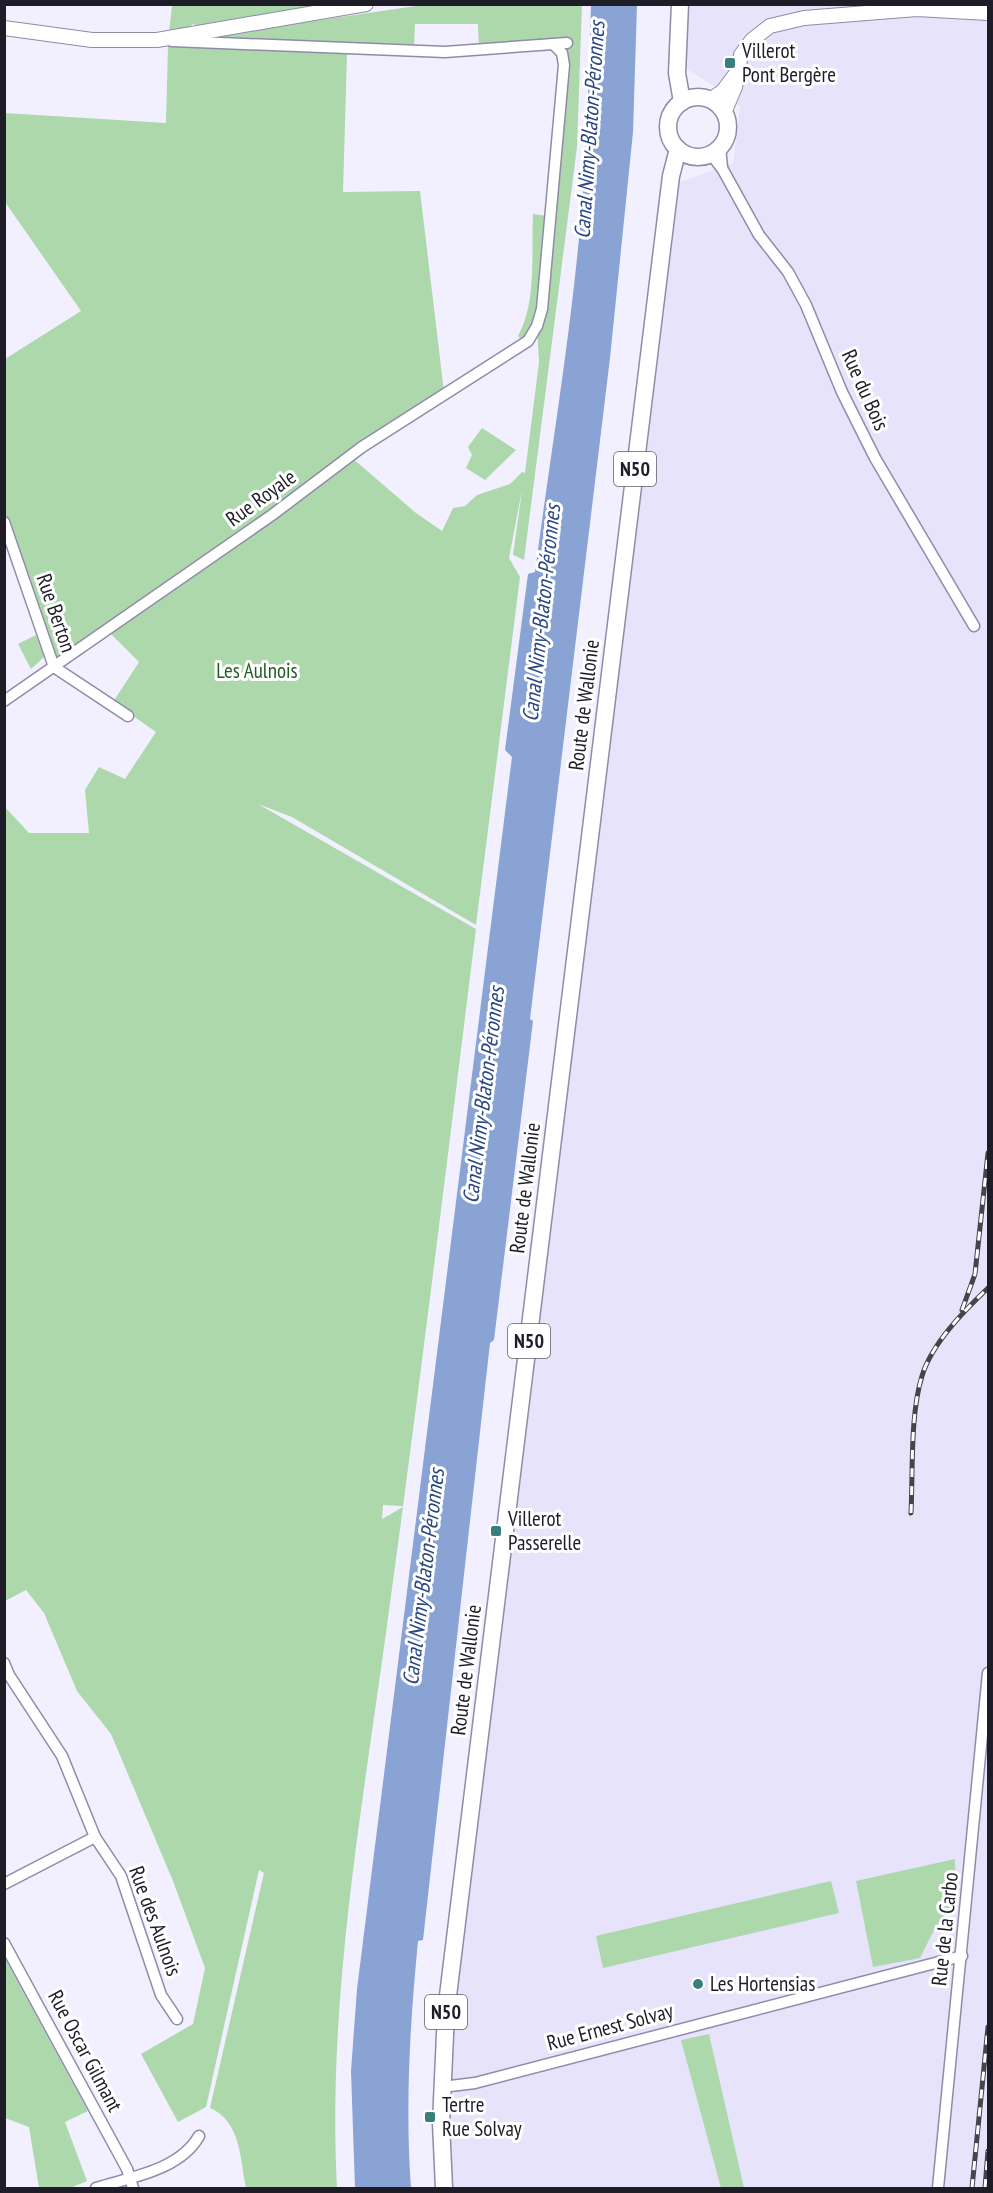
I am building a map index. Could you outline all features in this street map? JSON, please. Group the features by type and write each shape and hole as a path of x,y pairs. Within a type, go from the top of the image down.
{"main road":[{"path":"680,4 677,73 682,102"},
{"path":"669,193 684,167 709,152 728,128 724,113 688,85 678,60"},
{"path":"707,99 693,98 682,102 674,109 668,126 670,137 678,149 709,152"},
{"name":"Route de Wallonie","path":"444,2188 442,2087 446,2012 671,176 678,149"}],"street":[{"path":"157,40 366,4"},
{"path":"724,113 735,87 741,55 752,40 770,26 804,18 879,8 988,13"},
{"path":"4,28 92,40 157,40 445,52 567,43"},
{"name":"Rue Royale","path":"4,701 272,515 362,447 523,345 537,326 542,309 564,65 562,53 554,45"},
{"path":"707,99 723,91 736,73"},
{"name":"Rue du Bois","path":"709,152 723,170 759,236 788,272 806,305 842,392 875,458 974,626"},
{"name":"Rue Berton","path":"4,522 54,667 128,716"},
{"name":"Rue des Aulnois","path":"4,1663 9,1675 62,1756 95,1837 121,1876 162,1995 177,2019"},
{"name":"Rue de la Carbo","path":"938,2188 988,1673"},
{"path":"4,1884 95,1837"},
{"name":"Rue Oscar Gilmant","path":"4,1943 130,2176 133,2188"},
{"name":"Rue Ernest Solvay","path":"442,2087 475,2083 962,1956"},
{"path":"96,2188 181,2157 193,2147 199,2136"}],"shaded area":[{"path":"687,5 988,5 988,2188 451,2188 449,2110 457,1980 680,182 733,163 740,107 685,68"}],"green space":[{"path":"172,5 330,5 201,27 193,24 186,30 169,33"},
{"name":"Les Aulnois","path":"423,5 582,5 577,147 524,560 513,555 522,490 509,558 520,577 476,925 292,817 258,804 476,929 433,1277 403,1507 349,1906 337,2047 335,2117 337,2188 246,2188 240,2153 233,2131 220,2114 210,2108 264,1873 259,1870 206,2107 178,2122 141,2054 193,2024 205,1968 173,1881 111,1734 77,1691 44,1613 26,1590 5,1601 4,806 29,833 89,833 85,790 99,767 125,779 156,732 113,702 139,662 108,631 352,458 416,513 442,531 453,508 465,506 477,495 510,484 522,472 525,473 539,362 537,326 564,65 554,45 479,48 478,24 415,24 414,47 223,38 223,34","holes":["383,1505 403,1507 382,1519"]},
{"path":"168,45 347,53 343,192 420,191 444,392 56,662 5,514 5,359 81,311 5,202 4,113 166,123"},
{"path":"533,214 547,216 544,264 536,312 522,340 518,336 524,323 531,293"},
{"path":"482,428 516,450 485,480 466,468 472,455 468,447"},
{"path":"36,635 44,657 31,669 18,644"},
{"path":"955,1859 956,1903 936,1926 920,1958 873,1967 856,1881"},
{"path":"831,1881 839,1913 603,1968 596,1936"},
{"path":"4,1957 88,2111 65,2122 87,2181 70,2188 39,2188 29,2127 5,2118"},
{"path":"709,2034 744,2188 721,2188 681,2040"}],"water":[{"name":"Canal Nimy-Blaton-Péronnes","path":"591,5 637,5 633,132 610,358 530,1019 533,1021 494,1340 490,1343 423,1940 418,1941 409,2064 408,2126 411,2188 355,2188 351,2071 357,1989 512,757 505,750 528,574 535,572 573,297 584,180"}],"railway":[{"path":"962,1310 975,1274 988,1153"},
{"path":"911,1513 915,1408 922,1376 941,1340 959,1317 988,1288"},
{"path":"972,2188 988,2027"},
{"path":"985,2188 988,2151"}],"place":[{"name":"Villerot Pont Bergère","path":"730,63"},
{"name":"Villerot Passerelle","path":"496,1531"},
{"name":"Les Hortensias","path":"698,1984"},
{"name":"Tertre Rue Solvay","path":"430,2117"}]}
